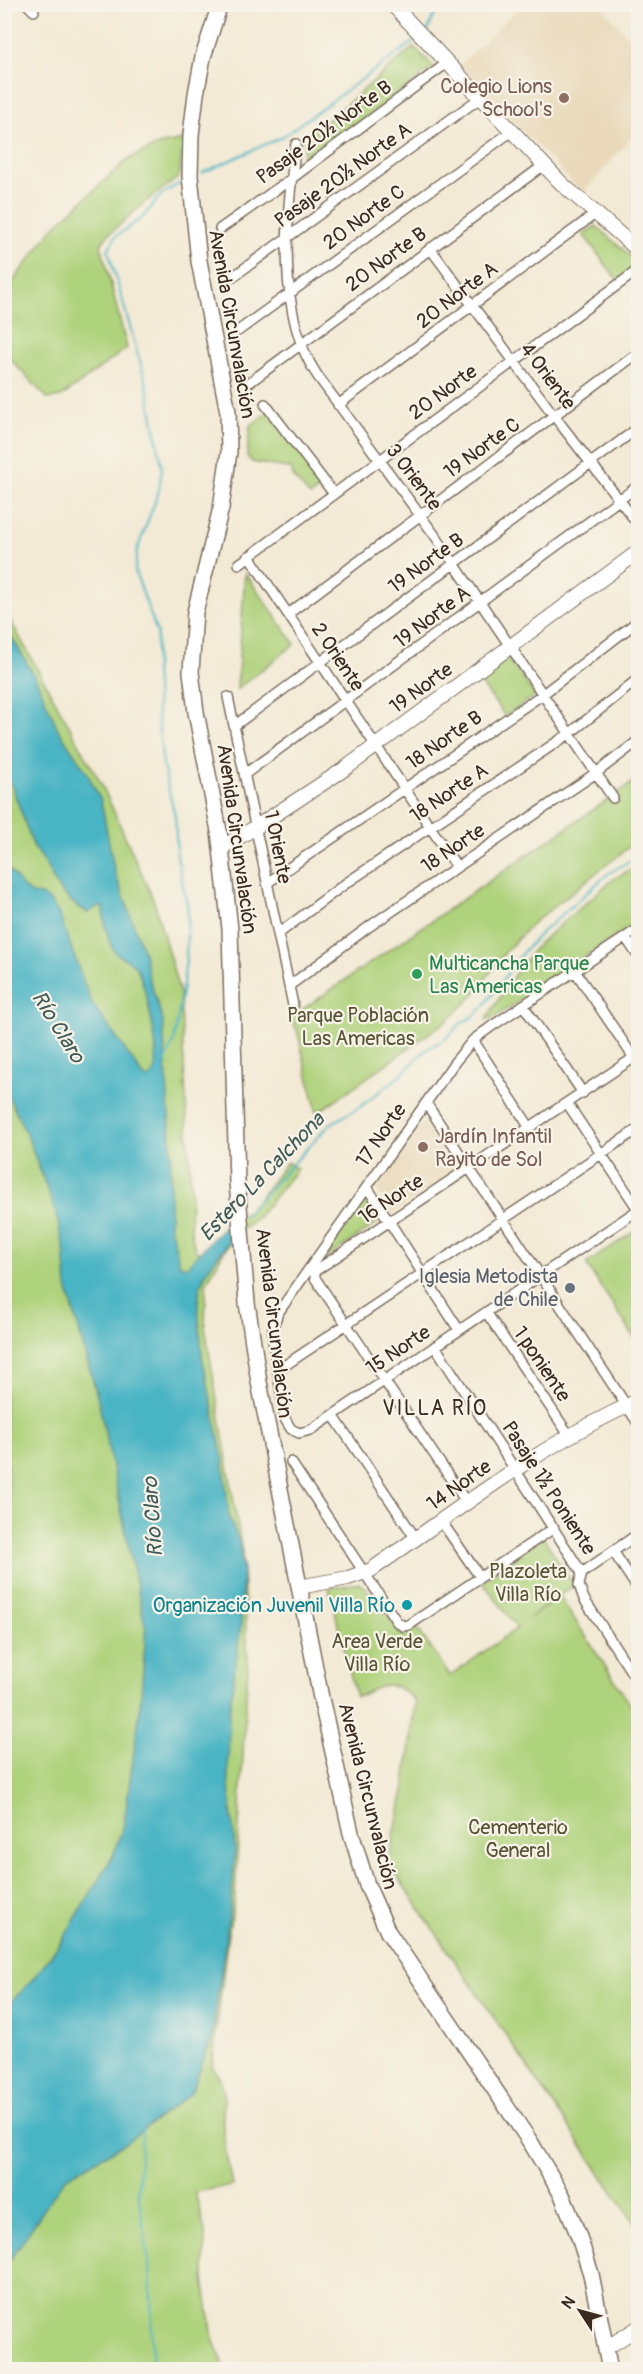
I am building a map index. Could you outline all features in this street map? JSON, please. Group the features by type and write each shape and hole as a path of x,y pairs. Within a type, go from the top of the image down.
{"main road":[{"name":"Avenida Circunvalación","path":"220,4 208,40 198,85 191,135 190,176 199,261 229,425 229,452 225,490 199,589 191,645 194,699 221,848 232,963 237,1182 247,1303 265,1420 351,1833 373,1902 401,1952 531,2143 557,2186 585,2254 596,2295 610,2370"}],"street":[{"path":"392,4 581,202 639,250"},
{"name":"Pasaje 20½ Norte B","path":"220,229 447,63"},
{"name":"Pasaje 20½ Norte A","path":"227,281 480,98"},
{"name":"20 Norte C","path":"238,331 512,131"},
{"name":"3 Oriente","path":"296,144 291,179 288,238 291,294 300,344 310,365 455,564 613,798"},
{"name":"20 Norte B","path":"250,382 544,165"},
{"name":"20 Norte A","path":"338,405 596,214"},
{"name":"4 Oriente","path":"430,248 555,417 639,524"},
{"name":"20 Norte","path":"239,564 639,270"},
{"name":"19 Norte C","path":"288,614 639,353"},
{"path":"265,404 334,494"},
{"name":"19 Norte B","path":"234,726 639,429"},
{"name":"19 Norte A","path":"245,774 347,702 639,486"},
{"name":"19 Norte","path":"221,848 376,746 639,552"},
{"name":"2 Oriente","path":"249,556 457,867"},
{"name":"18 Norte B","path":"267,883 543,694 639,621"},
{"name":"18 Norte A","path":"278,934 345,884 569,734 639,679"},
{"name":"1 Oriente","path":"228,697 292,1005"},
{"name":"18 Norte","path":"289,986 370,926 596,773 639,741"},
{"name":"17 Norte","path":"294,1431 286,1423 272,1332 275,1319 460,1055 473,1040 639,929"},
{"path":"626,938 639,956"},
{"path":"575,971 636,1057"},
{"path":"523,1005 583,1093"},
{"path":"473,1040 530,1128"},
{"name":"16 Norte","path":"346,1324 314,1274 317,1270 636,1057"},
{"path":"426,1103 541,1275 633,1404 639,1423"},
{"path":"567,1103 639,1210"},
{"path":"278,1370 639,1129"},
{"path":"367,1187 459,1330"},
{"name":"15 Norte","path":"294,1431 307,1432 639,1210"},
{"name":"1 poniente","path":"486,1312 568,1435"},
{"path":"346,1324 467,1503"},
{"name":"Pasaje 1½ Poniente","path":"435,1346 582,1573 579,1585 584,1599 639,1682"},
{"name":"14 Norte","path":"299,1587 365,1573 568,1435 633,1404"},
{"path":"333,1415 416,1539"},
{"path":"291,1462 399,1624 403,1626 554,1528"},
{"path":"441,1521 480,1577"},
{"path":"582,1573 639,1534"},
{"path":"613,1551 639,1589"},
{"path":"606,2348 639,2328"}],"shaded area":[{"name":"Colegio Lions School's","path":"521,5 600,5 638,46 638,130 583,193 459,66"},
{"name":"Jardín Infantil Rayito de Sol","path":"424,1121 456,1172 392,1214 377,1190"}],"green space":[{"path":"414,47 434,67 302,165 305,139"},
{"path":"184,140 179,177 144,203 107,236 101,245 127,348 61,397 48,399 9,358 7,305 13,281 55,226 127,160 158,145"},
{"path":"596,226 636,261 637,268 618,281 583,234"},
{"path":"270,411 323,486 310,496 293,477 292,469 252,462 247,456 250,426"},
{"path":"245,573 295,644 237,689"},
{"path":"4,609 102,785 154,901 180,994 191,1187 191,1230 198,1254 254,1205 287,1162 297,1169 260,1215 242,1230 224,1251 206,1284 205,1327 242,1551 248,1664 235,1898 228,1935 212,2066 221,2082 224,2094 223,2132 232,2186 195,2192 205,2232 204,2278 213,2339 225,2369 5,2369 4,1612 12,1537 5,1424"},
{"path":"507,659 535,696 505,716 479,681"},
{"name":"Parque Población Las Americas","path":"638,779 638,840 533,923 507,950 472,997 448,1020 317,1113 297,1030 290,1018"},
{"path":"638,865 638,921 495,1017 486,1019 515,974 538,944 612,880"},
{"path":"367,1197 377,1223 320,1263"},
{"path":"638,1229 638,1343 586,1264"},
{"name":"Cementerio General","path":"543,1537 574,1585 529,1618 560,1597 638,1716 638,2228 388,1863 405,1786 415,1701 399,1688 387,1685 356,1697 329,1588 359,1583 366,1588 403,1636 417,1628 450,1676 517,1628 482,1581"}],"water":[{"name":"Río Claro","path":"4,624 36,679 58,729 87,773 101,801 115,873 144,953 149,978 163,1021 171,1144 170,1226 180,1265 186,1267 231,1220 233,1237 207,1270 200,1286 198,1305 202,1356 223,1458 229,1517 239,1541 243,1573 241,1625 229,1713 228,1773 235,1850 232,1894 212,2037 191,2093 124,2144 65,2178 5,2268 5,2006 22,1991 63,1939 113,1856 124,1824 140,1708 146,1630 98,1399 67,1287 64,1247 55,1211 28,1138 5,1089 5,865 24,888 32,894 42,895 51,902 59,914 91,1002 145,1078 152,1076 156,1059 149,1009 138,972 132,963 112,948 106,931 103,907 97,907 88,913 59,889 34,848 11,784 5,777"}],"waterway":[{"path":"427,32 439,4"},
{"path":"202,173 282,137 415,41"},
{"path":"165,1063 174,1041 181,999 186,960 188,909 177,856 175,816 163,766 155,667 157,633 135,571 137,550 159,491 162,467 147,386 108,250 116,236 142,218 161,195 180,183"},
{"name":"Estero La Calchona","path":"245,1215 330,1124 360,1107 397,1078 427,1049 445,1039 461,1023 474,1016 484,1006 523,952 540,934 609,873 638,856"},
{"path":"142,2128 138,2191 150,2270 153,2370"}],"place":[{"name":"Colegio Lions School's","path":"564,98"},
{"name":"Multicancha Parque Las Americas","path":"417,974"},
{"name":"Jardín Infantil Rayito de Sol","path":"423,1147"},
{"name":"Iglesia Metodista de Chile","path":"570,1288"},
{"name":"Organización Juvenil Villa Río","path":"407,1605"}],"district":[{"name":"VILLA RÍO","path":"435,1408"}],"park label":[{"name":"Plazoleta Villa Río","path":"528,1582"},
{"name":"Area Verde Villa Río","path":"377,1652"}]}
